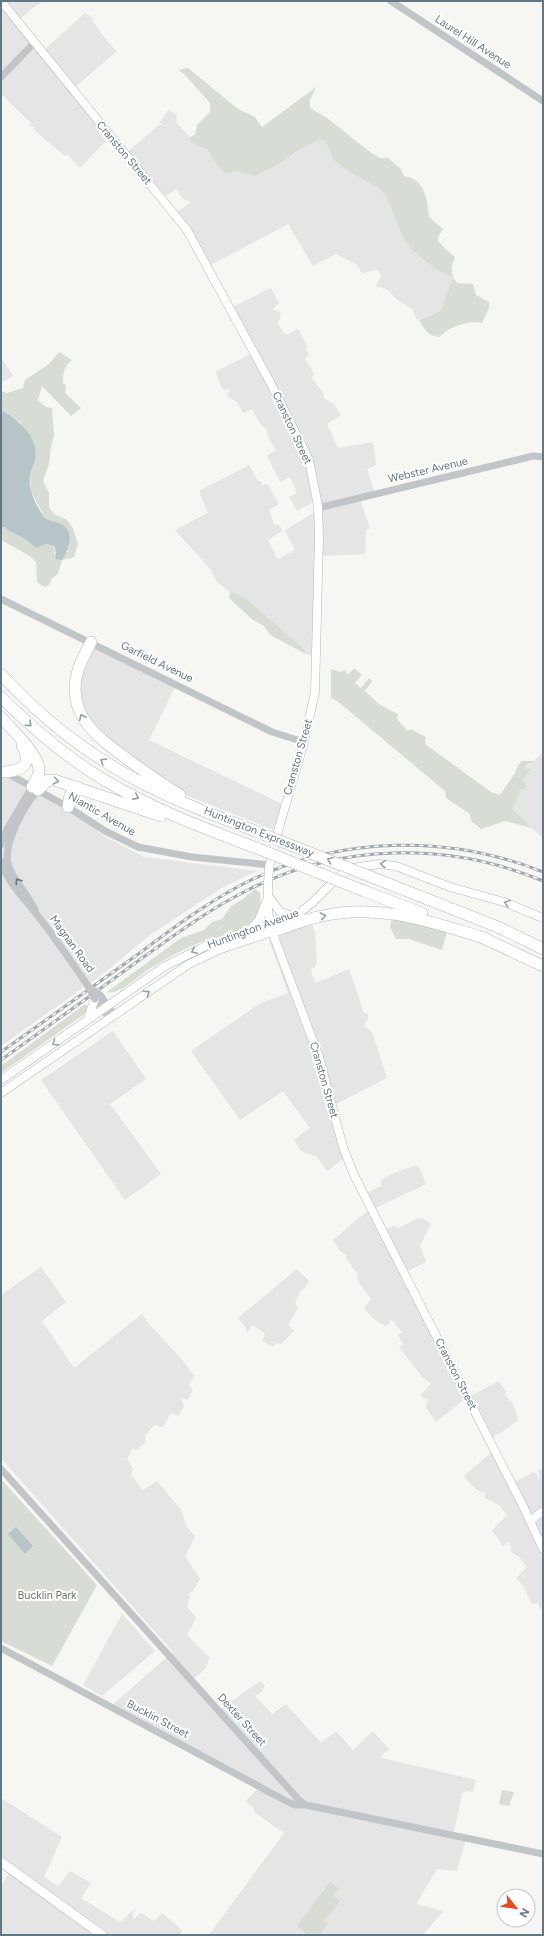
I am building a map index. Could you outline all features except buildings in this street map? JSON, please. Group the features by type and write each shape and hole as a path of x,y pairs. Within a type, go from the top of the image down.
{"highway":[{"path":"91,642 79,667 75,689 79,711 90,729 102,741 173,791 239,825"},
{"name":"Huntington Expressway","path":"1,674 54,725 100,759 150,788 239,825 498,927 543,949"},
{"name":"Huntington Expressway","path":"1,697 42,736 89,770 139,799 189,822 485,938 543,966"},
{"path":"1,717 33,754 38,764 35,789"},
{"path":"2,771 18,770 23,767 26,761 26,752 13,732"},
{"path":"35,789 50,779 157,815 189,822"},
{"path":"68,807 70,795 77,787"},
{"path":"426,898 543,940"},
{"path":"271,928 323,915 376,911 410,916 485,938"},
{"path":"520,954 543,970"}],"main road":[{"name":"Cranston Street","path":"1,2 192,237 297,434 309,460 318,508 319,556 315,692 304,742 270,866 268,896 271,928 319,1057 343,1147 354,1175 543,1549"},
{"name":"Huntington Avenue","path":"1,1093 112,1016 197,960 271,928 293,916 313,902 345,872 361,866 379,864 402,867 456,889 504,902 543,918"},
{"path":"268,896 280,912 293,916"},
{"path":"248,932 259,920 268,896"},
{"name":"Huntington Avenue","path":"1,1080 105,1007 161,969 185,955 206,946 248,932 271,928"},
{"path":"87,1020 98,997"},
{"path":"530,1521 543,1511"},
{"path":"1,1862 102,1935"}],"street":[{"name":"Laurel Hill Avenue","path":"390,1 543,101"},
{"path":"1,77 34,43"},
{"path":"533,456 543,454"},
{"name":"Webster Avenue","path":"318,508 533,456 543,457"},
{"name":"Garfield Avenue","path":"1,599 272,732 304,742"},
{"name":"Niantic Avenue","path":"2,771 68,807 105,831 138,847 186,856 270,866"},
{"path":"1,845 35,789"},
{"path":"1,838 11,829"},
{"name":"Magnan Road","path":"11,829 8,864 29,897 37,915"},
{"name":"Magnan Road","path":"1,861 4,872 23,900 37,915 88,986 112,1016"},
{"name":"Dexter Street","path":"1,1469 299,1800 306,1805"},
{"name":"Bucklin Street","path":"1,1648 290,1803 295,1805 306,1805"},
{"path":"306,1805 543,1854"}],"shaded area":[{"path":"1,1 45,1 35,6 18,21 43,51 85,13 93,18 92,20 107,41 117,51 74,88 108,139 80,168 67,154 65,156 34,130 34,127 30,126 31,123 1,94"},
{"path":"168,110 177,115 176,122 190,137 191,142 207,150 224,174 237,171 257,176 281,163 297,151 319,138 325,141 333,160 352,174 379,188 387,198 403,238 434,268 453,278 440,311 417,320 412,309 396,299 389,291 376,287 381,275 377,270 362,273 357,265 336,254 313,266 288,224 209,266 175,214 191,202 183,199 176,189 164,197 126,153 159,125 162,125 160,122"},
{"path":"271,288 279,303 273,309 281,313 278,324 286,335 298,329 305,341 307,347 306,351 309,353 305,360 314,374 312,378 324,394 323,398 334,404 341,415 327,424 338,448 373,442 376,465 367,469 375,494 360,499 370,528 366,530 365,554 320,556 317,657 306,654 303,648 236,593 230,592 216,581 211,570 175,530 208,513 199,491 249,465 258,481 261,481 262,486 265,484 268,485 279,504 269,510 274,524 280,526 282,531 268,540 277,559 295,550 285,530 318,510 317,500 297,511 289,497 297,493 290,477 280,482 267,456 276,450 267,435 267,429 261,425 252,409 243,413 237,402 227,396 231,389 223,390 215,372 253,353 231,308"},
{"path":"1,357 13,376 1,383"},
{"path":"1,410 21,424 31,437 34,444 35,460 30,473 31,492 45,518 63,525 69,533 69,547 62,560 56,559 55,546 46,544 36,548 25,539 7,530 7,528 1,527"},
{"path":"92,646 176,685 149,740 282,804 276,831 168,788 97,738 73,684"},
{"path":"543,753 543,838 511,809 518,795 519,789 524,783 523,780 531,769 525,768"},
{"path":"1,770 68,807 102,835 144,857 257,871 223,887 150,935 104,973 1,1046"},
{"path":"311,922 315,932 317,962 315,967 311,969 314,981 316,983 349,969 364,1013 368,1014 368,1018 364,1026 372,1032 387,1078 334,1105 346,1157 327,1171 317,1157 301,1151 294,1140 310,1128 283,1091 240,1120 191,1051 259,1004 288,993 269,940"},
{"path":"113,1031 146,1079 110,1104 161,1174 125,1200 41,1080"},
{"path":"414,1166 419,1167 426,1184 373,1209 364,1194 381,1186 381,1180 389,1175"},
{"path":"370,1210 382,1231 394,1226 399,1228 421,1218 431,1223 420,1246 426,1262 406,1272 466,1398 499,1381 506,1392 505,1396 512,1402 518,1418 517,1421 501,1433 487,1439 465,1399 436,1422 425,1406 428,1399 423,1398 421,1395 431,1383 423,1378 399,1347 402,1345 404,1346 398,1335 402,1332 392,1320 386,1326 376,1321 364,1308 371,1299 358,1281 357,1273 346,1258 346,1255 339,1250 333,1240"},
{"path":"41,1267 66,1302 42,1321 74,1368 142,1314 149,1324 184,1362 194,1376 189,1385 193,1390 188,1400 181,1398 184,1406 178,1416 171,1413 163,1427 156,1425 152,1427 145,1435 145,1443 136,1450 133,1448 127,1459 133,1469 131,1475 143,1490 157,1481 181,1510 187,1527 195,1537 185,1556 200,1579 192,1592 187,1594 190,1596 187,1606 196,1618 187,1635 210,1658 204,1670 191,1681 218,1711 260,1681 265,1685 262,1692 255,1696 272,1714 286,1704 321,1743 336,1731 353,1750 373,1731 389,1749 381,1756 382,1758 476,1780 473,1792 466,1791 462,1794 453,1836 466,1839 457,1871 437,1869 416,1904 443,1911 423,1935 209,1935 284,1833 254,1812 254,1808 246,1801 258,1788 110,1707 173,1652 1,1458 1,1295"},
{"path":"297,1269 309,1281 304,1290 301,1290 295,1302 298,1308 288,1325 294,1331 281,1344 277,1343 273,1347 262,1341 265,1334 253,1325 247,1333 245,1326 238,1318"},
{"path":"492,1452 510,1484 534,1472 538,1476 537,1482 540,1477 538,1469 543,1470 543,1611 538,1605 539,1601 535,1604 531,1603 524,1587 516,1578 527,1567 519,1557 511,1552 510,1541 503,1546 492,1530 507,1515 499,1505 485,1498 484,1491 482,1493 472,1486 464,1476"},
{"path":"16,1527 33,1546 25,1554 8,1534"},
{"path":"122,1614 155,1651 102,1696 83,1685"},
{"path":"1,1798 62,1837 44,1877 58,1886 70,1871 91,1883 81,1898 120,1922 138,1906 132,1915 134,1919 141,1913 154,1921 162,1913 180,1928 182,1931 180,1935 1,1935 1,1887 10,1871 1,1864"}],"green space":[{"path":"188,68 238,109 255,117 262,127 316,87 310,100 310,108 327,118 370,152 380,158 388,158 401,169 404,176 412,178 424,190 429,217 443,229 438,237 438,241 455,257 452,270 453,277 457,283 473,284 476,295 489,302 489,308 482,323 465,323 453,327 439,337 429,334 419,320 440,311 453,278 434,268 412,250 403,238 387,198 379,188 352,174 333,160 325,141 319,139 297,151 281,163 256,176 237,171 224,174 207,150 191,142 190,137 195,135 197,125 210,112 210,103 184,74 178,70"},
{"path":"59,352 72,360 67,365 64,373 63,383 66,385 65,393 81,408 71,416 42,386 38,400 46,407 52,408 54,435 49,464 43,481 49,493 49,507 54,514 67,520 73,528 78,544 74,557 62,560 58,574 52,578 49,585 44,587 37,582 36,562 30,556 1,540 1,527 7,528 7,530 25,539 36,548 46,544 55,546 54,554 68,552 70,541 68,531 62,525 45,518 31,491 30,475 35,460 21,423 1,410 1,391 7,393 23,388 25,380 49,364"},
{"path":"230,592 244,597 303,648 306,654 270,635 264,626 253,620 229,598"},
{"path":"354,668 362,675 355,683 361,688 369,678 372,681 365,691 380,705 398,714 397,719 408,731 410,729 426,737 425,744 491,792 500,795 522,761 534,762 528,764 525,768 531,769 523,780 526,786 523,789 519,789 519,795 512,809 532,828 505,821 481,829 471,821 470,814 446,798 445,791 336,700 331,698 331,669 341,672 345,670 348,675"},
{"path":"255,889 260,893 260,908 257,915 249,925 237,931 204,941 183,950 149,969 123,988 117,991 107,992 181,938 204,930 212,922 222,919 231,906 243,899"},
{"path":"393,913 449,925 442,950 409,939 396,939 390,927"},
{"path":"85,1004 89,1007 86,1013 1,1073 1,1066"},
{"name":"Bucklin Park","path":"1,1479 97,1585 52,1666 1,1641"},
{"path":"502,1790 514,1792 509,1806 499,1804"},
{"path":"330,1882 339,1888 333,1896 340,1901 324,1921 328,1924 320,1935 308,1935 297,1926"}],"railway":[{"path":"1,1052 206,905 251,880 286,865 322,855 359,848 396,845 433,846 471,851 507,860 543,872"},
{"path":"1,1060 156,948 215,908 246,891 282,875 318,864 356,856 393,853 431,854 469,859 506,868 543,881"}]}
